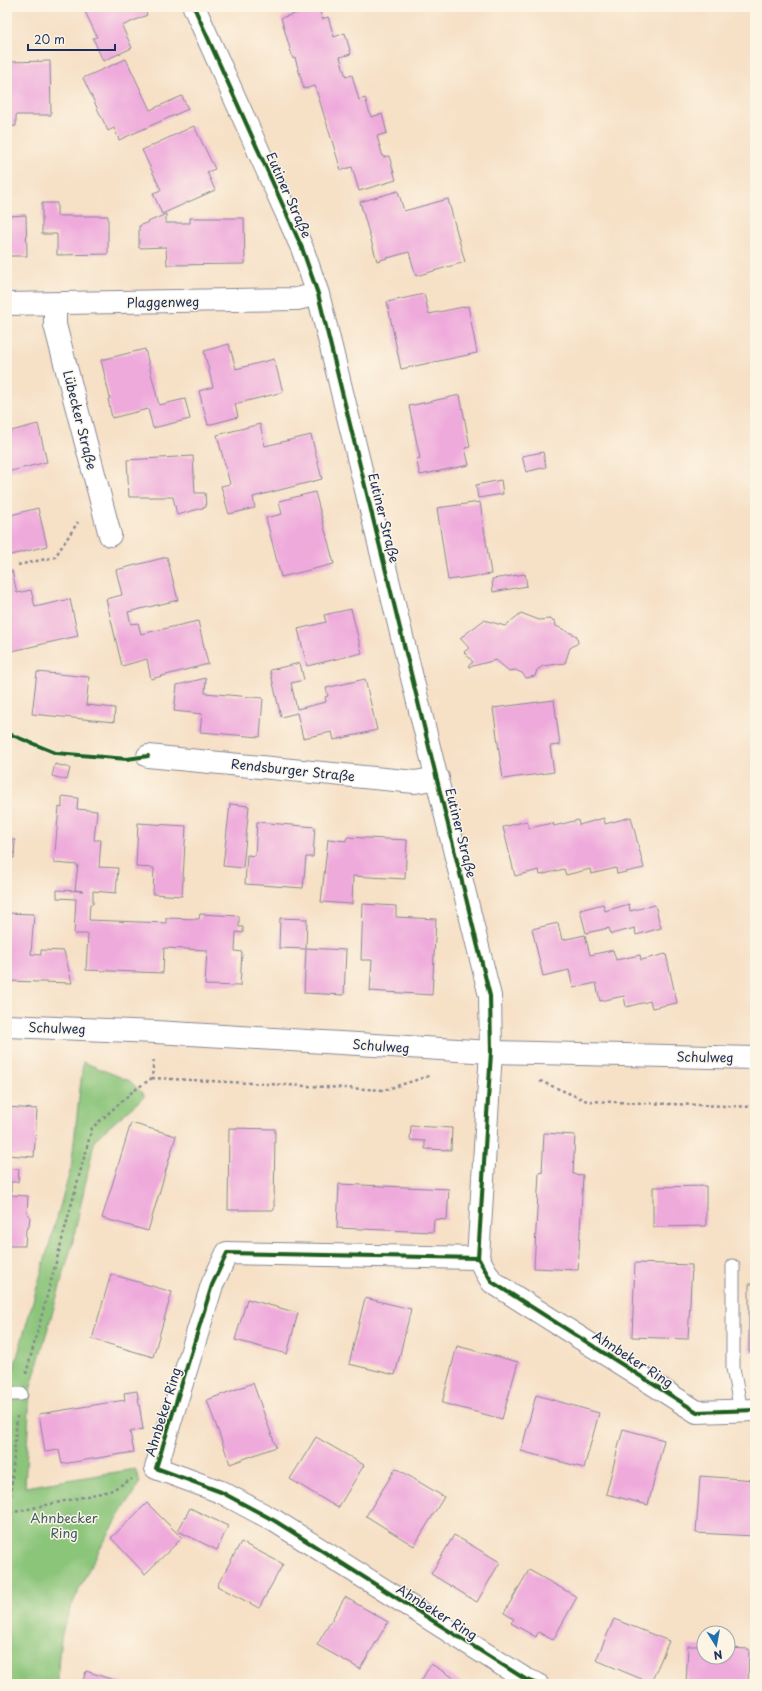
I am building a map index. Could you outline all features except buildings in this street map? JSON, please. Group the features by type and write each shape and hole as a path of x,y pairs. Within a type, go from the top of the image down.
{"street":[{"name":"Eutiner Straße","path":"194,7 302,248 318,294 438,778 490,996 491,1052"},
{"name":"Plaggenweg","path":"7,304 298,299 318,294"},
{"name":"Lübecker Straße","path":"55,304 55,325 110,535"},
{"name":"Rendsburger Straße","path":"148,756 415,782 438,778"},
{"name":"Schulweg","path":"7,1026 156,1032 491,1052 755,1058"},
{"path":"478,1258 491,1052"},
{"name":"Ahnbeker Ring","path":"537,1684 525,1679 275,1521 222,1492 156,1468 212,1285 227,1253 478,1258 492,1282 697,1412 748,1411"}],"lane":[{"path":"733,1266 733,1368 748,1411"},
{"path":"7,1394 21,1394"}],"path":[{"path":"18,565 55,557 85,512 102,507"},
{"path":"152,1078 156,1032"},
{"path":"7,1544 17,1406 92,1128 132,1092 152,1078 384,1090 430,1075"},
{"path":"535,1081 542,1082 587,1101 755,1107"},
{"path":"10,1513 110,1491 138,1475 156,1468"}],"green space":[{"name":"Ahnbecker Ring","path":"83,1062 130,1081 145,1096 95,1139 72,1245 30,1390 25,1487 135,1469 140,1482 109,1533 72,1604 61,1637 58,1684 7,1684 7,1392 71,1168"}],"cycle path":[{"path":"194,7 302,248 318,294 490,996 491,1052 478,1258 492,1282 697,1412 755,1410"},
{"path":"7,733 56,753 127,759 148,756"},
{"path":"478,1258 227,1253 212,1285 156,1468 221,1492 275,1521 525,1679 537,1684"}]}
